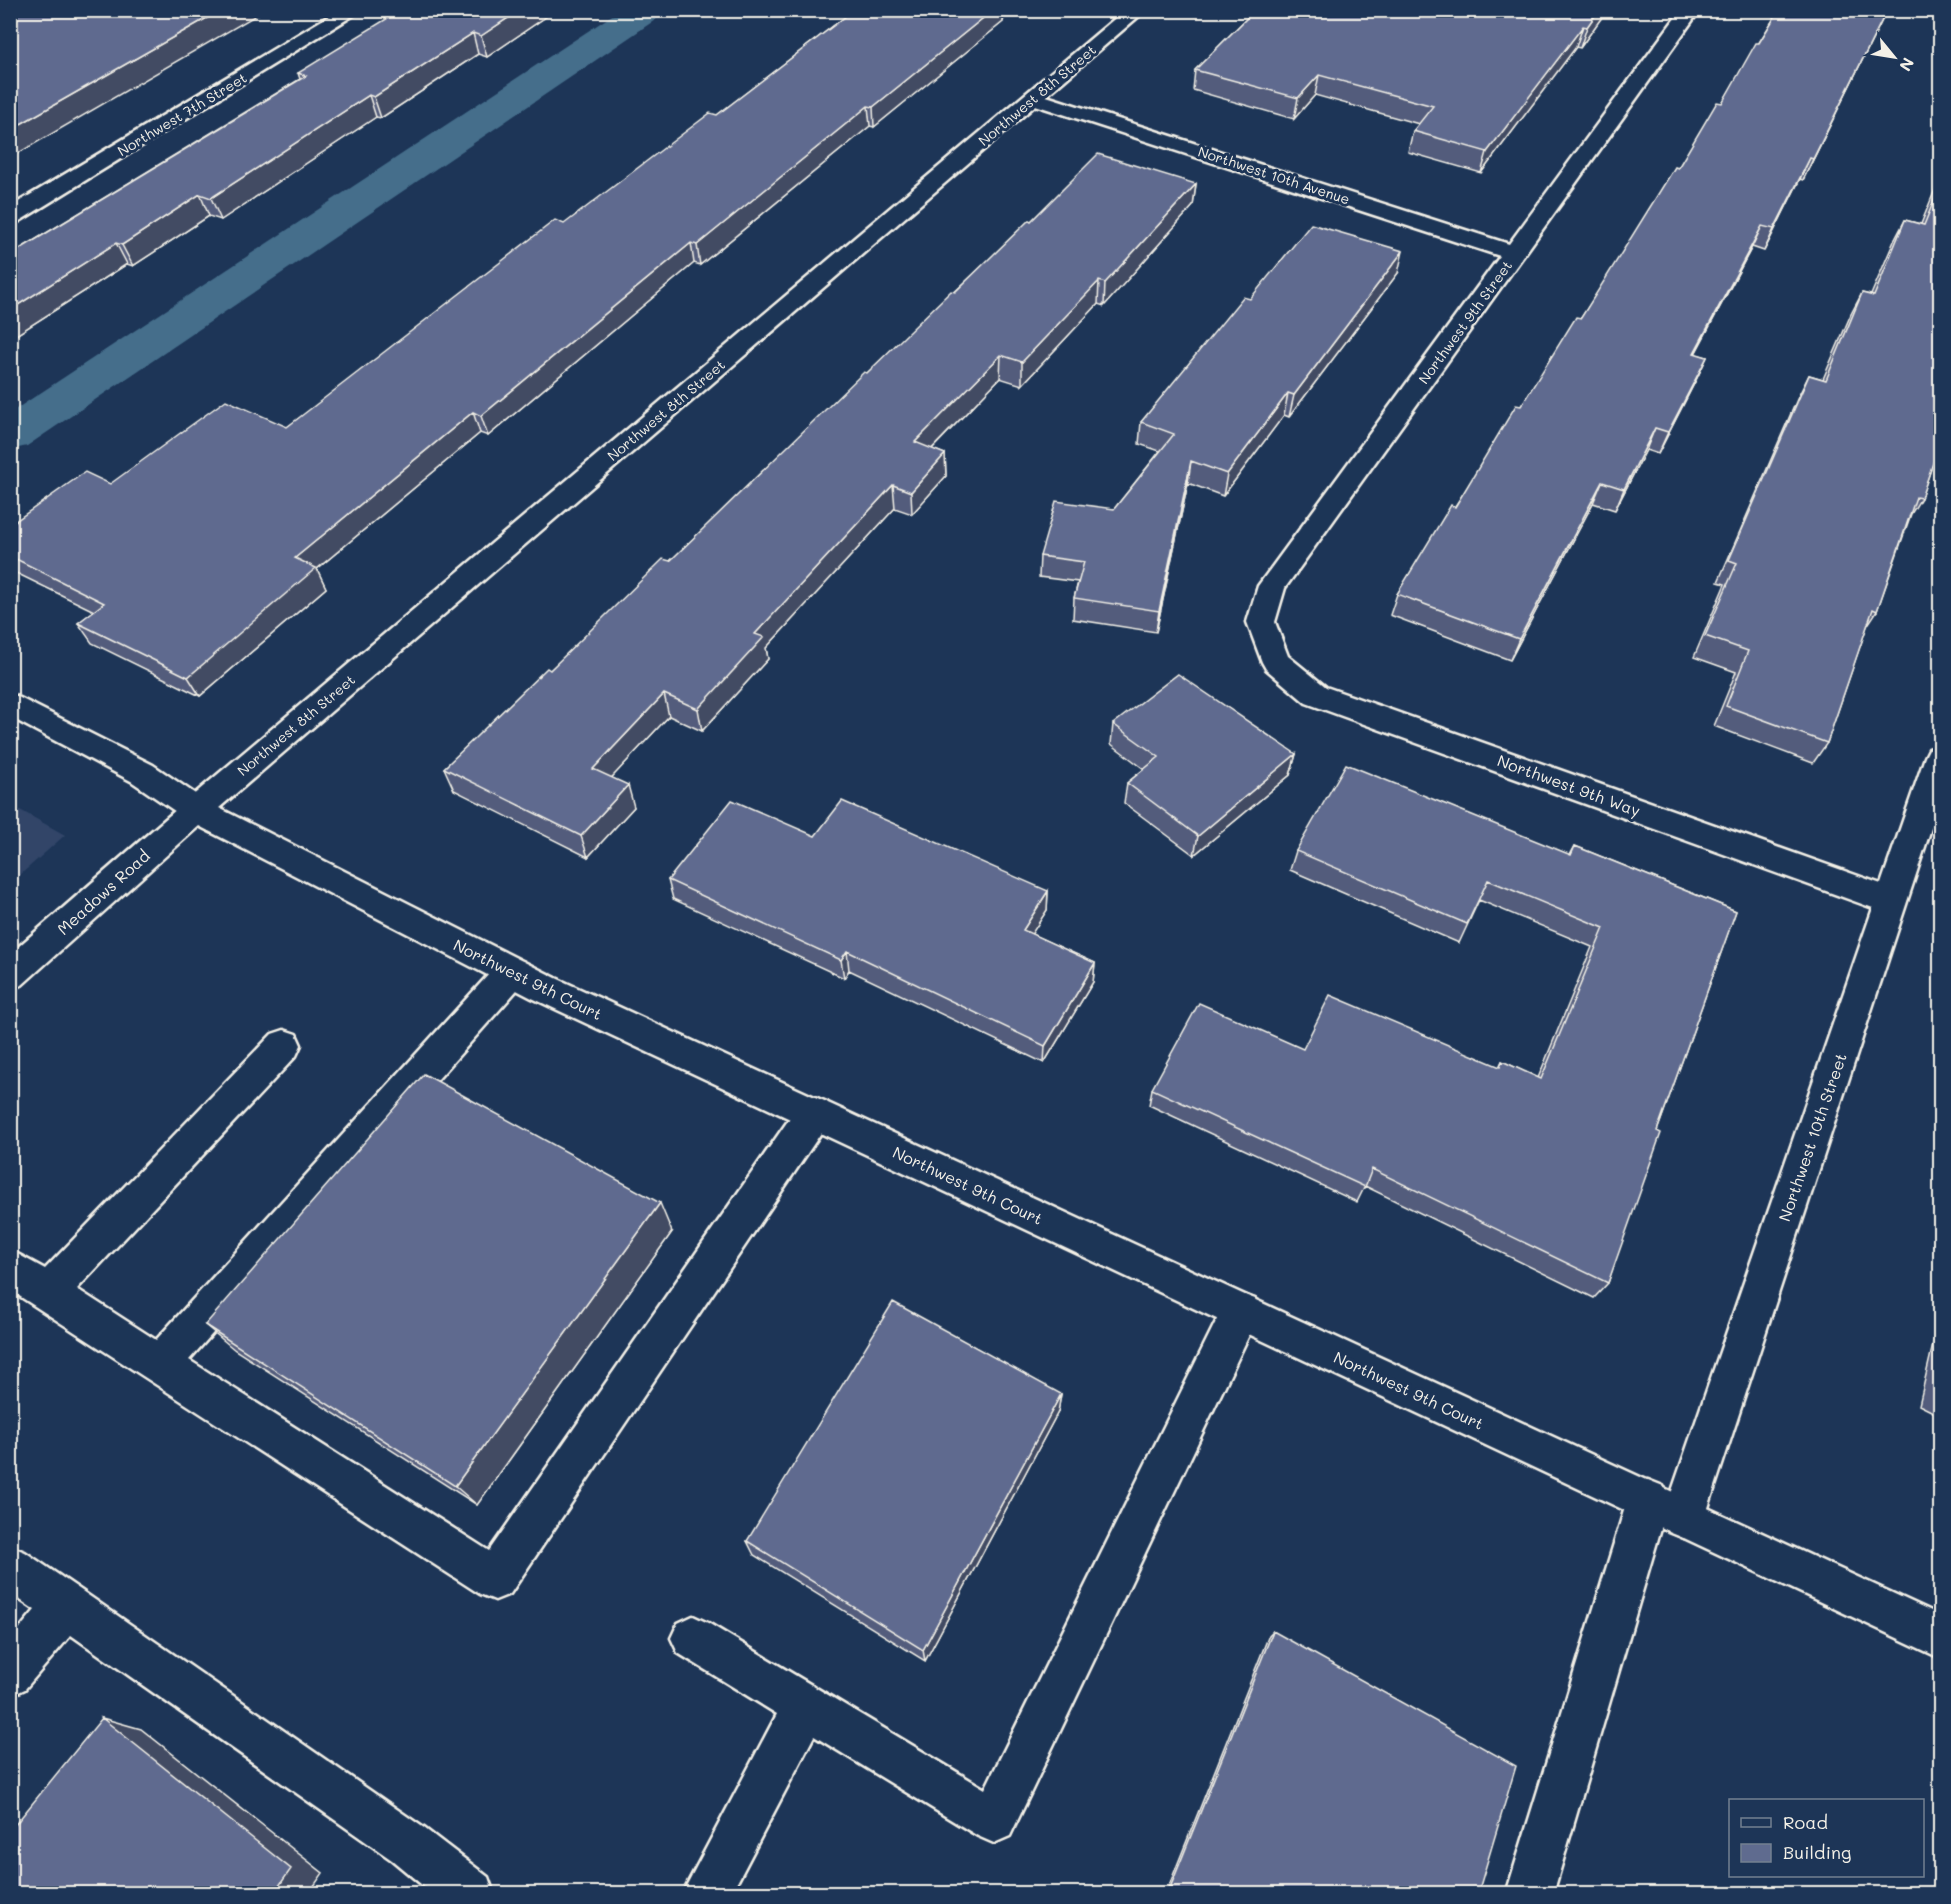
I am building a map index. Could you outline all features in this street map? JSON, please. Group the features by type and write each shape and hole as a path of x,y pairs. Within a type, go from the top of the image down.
{"street":[{"name":"Northwest 7th Street","path":"10,217 353,10"},
{"name":"Northwest 8th Street","path":"196,810 1137,10"},
{"name":"Northwest 9th Street","path":"1268,640 1261,622 1272,586 1691,10"},
{"name":"Northwest 10th Avenue","path":"1033,98 1515,253"},
{"name":"Northwest 9th Way","path":"1268,640 1276,662 1316,695 1892,901"},
{"name":"Northwest 9th Court","path":"10,704 142,773 196,810 512,972 1941,1637"},
{"name":"Northwest 10th Street","path":"1529,1893 1666,1509 1892,901 1941,757"},
{"name":"Meadows Road","path":"10,975 196,810"},
{"path":"160,1364 512,972"},
{"path":"49,1292 284,1045"},
{"path":"10,1268 495,1579 814,1113"},
{"path":"693,1638 994,1820 1241,1312"},
{"path":"10,1567 408,1844 471,1893"},
{"path":"10,1674 67,1606"},
{"path":"705,1893 806,1706"}],"shaded area":[{"path":"11,805 65,835 11,883"}],"building":[{"path":"10,10 221,10 10,130"},
{"path":"401,10 520,10 481,36 473,33 374,97 369,95 211,198 200,194 122,245 116,243 10,310 10,255 306,76 298,73"},
{"path":"854,10 993,10 873,107 868,106 697,245 691,243 481,416 473,412 295,558 316,568 188,677 78,623 104,603 10,556 10,525 85,472 110,484 226,400 287,427 555,220 564,224 710,113 717,115"},
{"path":"1255,10 1599,10 1587,27 1583,26 1487,152 1413,131 1433,106 1319,75 1298,98 1195,70"},
{"path":"1779,10 1887,10 1813,159 1810,158 1774,229 1762,226 1694,353 1707,357 1668,432 1655,428 1624,489 1602,482 1519,639 1397,594 1451,505 1455,507 1516,405 1521,406 1576,317 1581,318 1675,167 1678,168 1717,102 1722,103 1756,43 1759,43"},
{"path":"1098,154 1196,184 1105,283 1099,281 1022,362 1001,355 915,442 945,454 911,492 893,485 755,634 764,637 698,709 664,694 593,769 628,785 581,836 444,768 547,668 550,670 663,559 670,561 864,372 867,373 951,291 955,292"},
{"path":"1941,183 1941,440 1921,498 1916,497 1877,611 1873,609 1827,743 1726,706 1748,651 1705,636 1737,563 1729,560 1809,375 1826,380 1862,293 1874,296 1905,220 1924,225"},
{"path":"1311,224 1403,251 1294,395 1288,393 1227,474 1191,461 1159,611 1074,598 1084,562 1040,556 1056,501 1114,509 1174,434 1141,422 1243,297 1250,299"},
{"path":"1178,674 1296,754 1198,836 1127,783 1159,757 1113,724"},
{"path":"1346,764 1571,855 1575,846 1736,911 1657,1131 1661,1133 1608,1283 1372,1169 1365,1187 1152,1089 1199,1003 1303,1049 1330,995 1500,1067 1502,1061 1541,1079 1604,928 1488,880 1467,924 1296,851"},
{"path":"732,800 815,836 842,801 1048,891 1023,930 1095,963 1045,1046 847,951 841,960 668,880"},
{"path":"424,1074 660,1203 455,1486 205,1325"},
{"path":"893,1302 1061,1394 923,1650 747,1541"},
{"path":"1273,1631 1516,1766 1478,1893 1168,1893"},
{"path":"102,1718 291,1869 274,1893 10,1893 10,1831"}],"waterway":[{"path":"10,435 645,10"}]}
